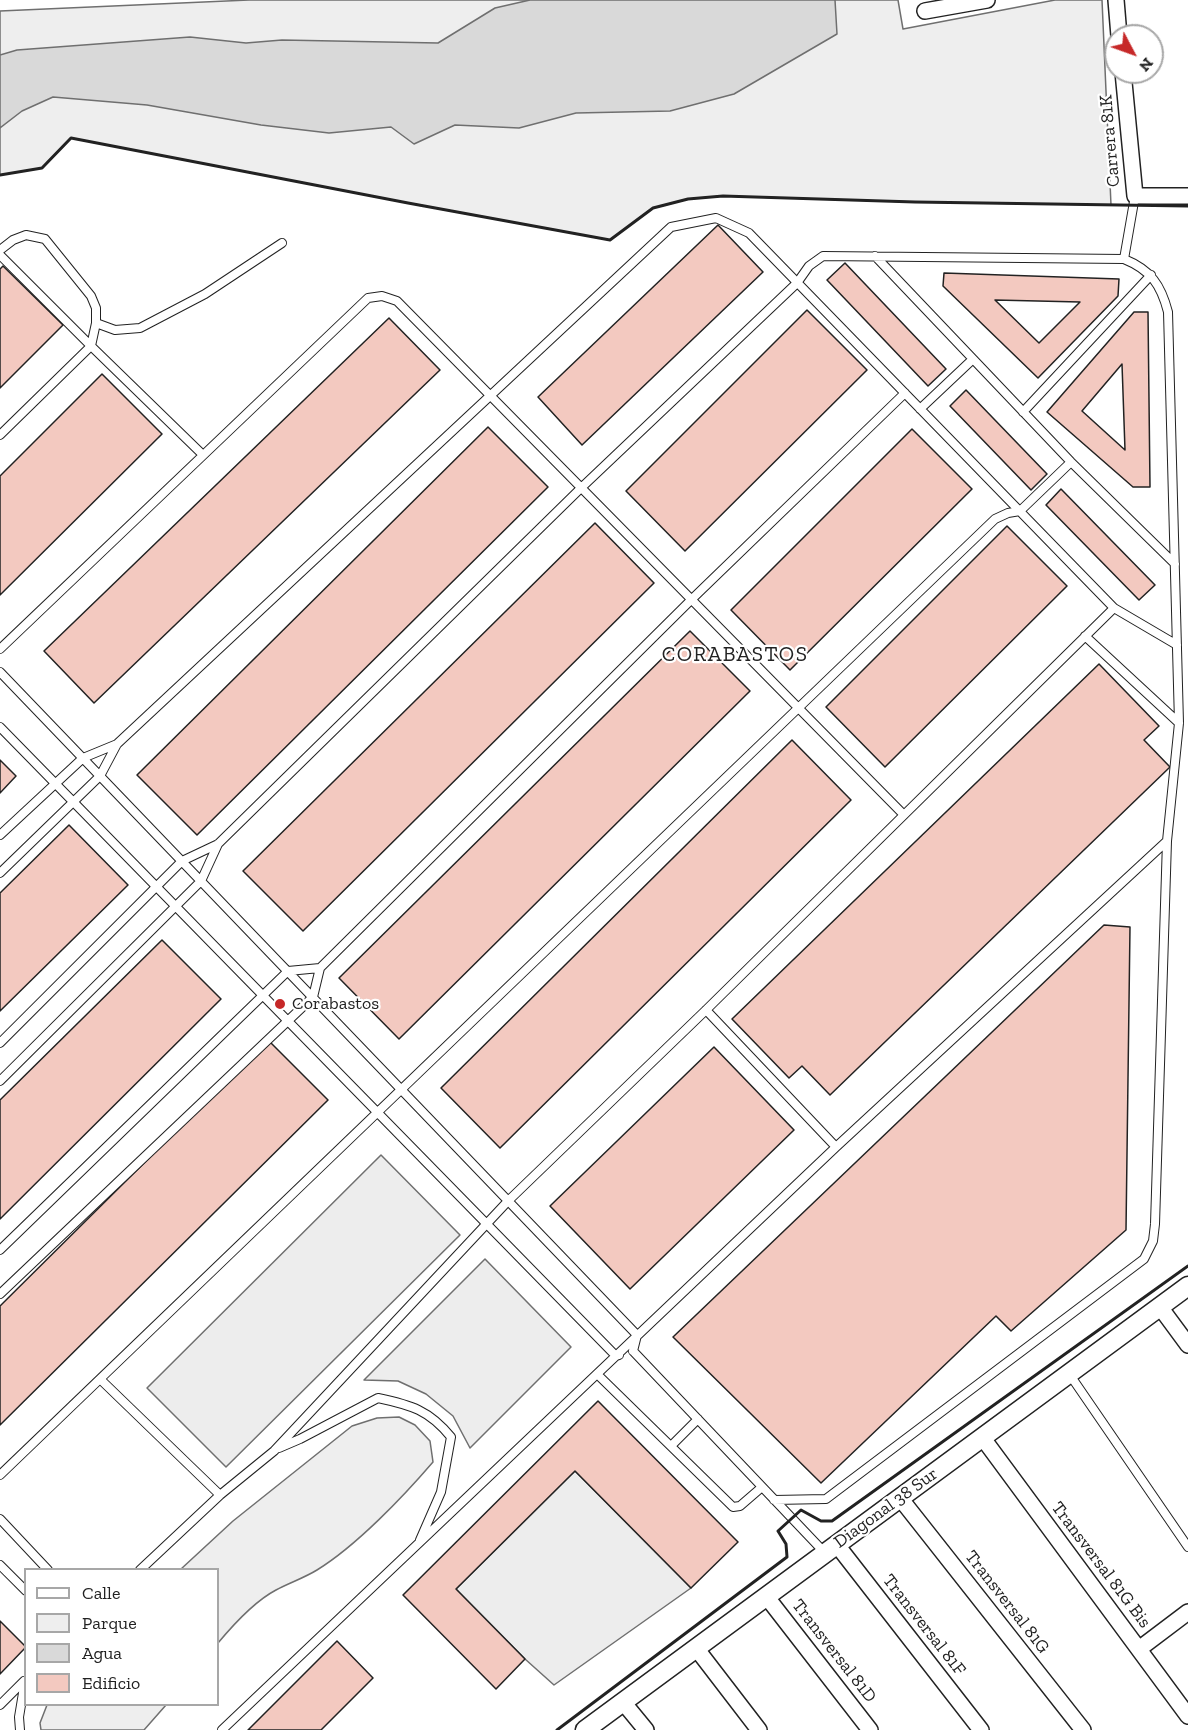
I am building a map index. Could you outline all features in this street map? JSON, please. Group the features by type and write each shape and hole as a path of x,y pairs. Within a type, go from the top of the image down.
{"street":[{"path":"925,11 987,0"},
{"path":"1116,0 1118,24"},
{"name":"Carrera 81K","path":"1124,84 1134,201"},
{"path":"1134,201 1188,196"},
{"name":"Diagonal 38 Sur","path":"585,1730 1188,1286"},
{"path":"1160,1307 1188,1345"},
{"name":"Transversal 81G Bis","path":"982,1437 1188,1716"},
{"name":"Transversal 81G","path":"900,1498 1083,1730"},
{"name":"Transversal 81F","path":"831,1549 981,1730"},
{"name":"Transversal 81D","path":"766,1596 870,1730"},
{"path":"1139,1649 1188,1612"},
{"path":"696,1648 759,1730"},
{"path":"623,1702 646,1730"}],"lane":[{"path":"1124,259 1134,201"},
{"path":"0,873 100,776 117,744 671,226 716,218 748,233 1114,608 1177,645"},
{"path":"0,250 26,234 45,239 91,296 96,308 96,322 91,346 0,435"},
{"path":"96,322 115,330 140,328 205,294 282,243"},
{"path":"0,255 203,455"},
{"path":"0,1042 182,861 218,844 581,488 797,283 809,266 823,256 1124,259 1137,265 1151,275 1163,292 1168,312 1179,723 1167,841 1153,1241 1144,1259 826,1499 774,1500"},
{"path":"875,256 1071,462 1175,564"},
{"path":"1023,412 1151,275"},
{"path":"0,649 368,298 382,296 397,301 904,815"},
{"path":"920,409 973,359"},
{"path":"0,1294 313,997 320,968 692,599 905,393"},
{"path":"0,1475 995,519 1020,511 1071,462"},
{"path":"141,1568 220,1495 274,1450 508,1201 1114,608"},
{"path":"1085,636 1179,723"},
{"path":"0,672 638,1335"},
{"path":"0,727 616,1356"},
{"path":"0,835 83,758 117,744"},
{"path":"222,1730 836,1147 1167,841"},
{"path":"0,1081 201,881 218,844"},
{"path":"0,1250 288,971 320,968"},
{"path":"705,1010 836,1147"},
{"path":"633,1351 638,1335"},
{"path":"633,1351 774,1500 831,1549"},
{"path":"616,1356 633,1351"},
{"path":"1069,1373 1188,1547"},
{"path":"597,1374 733,1507 740,1506 762,1487"},
{"path":"100,1379 220,1495"},
{"path":"274,1450 378,1398 422,1410 438,1421 451,1437 441,1492 418,1544"},
{"path":"671,1446 698,1419"},
{"path":"0,1518 47,1568"},
{"path":"0,1564 24,1589"},
{"path":"0,1705 24,1681"},
{"path":"20,1730 19,1717 24,1686"}],"green space":[{"path":"249,0 898,0 903,29 1055,0 1102,0 1111,205 723,196 688,199 653,208 610,240 71,138 42,168 0,175 0,11"},
{"path":"399,1417 415,1425 430,1441 433,1462 363,1535 317,1570 260,1600 219,1642 219,1568 182,1568 233,1521 352,1426 377,1418"},
{"path":"46,1706 165,1706 144,1730 41,1730 40,1723"}],"shaded area":[{"path":"381,1155 460,1235 226,1467 147,1388"},
{"path":"485,1259 571,1347 470,1448 453,1416 426,1394 398,1381 364,1380"},
{"path":"575,1471 691,1588 554,1685 456,1589"}],"water":[{"path":"530,0 835,0 837,34 734,94 670,111 576,113 519,128 455,125 414,144 391,127 329,133 261,125 147,105 53,97 22,111 0,128 0,55 17,50 190,37 246,43 282,40 438,43 495,8"}],"building":[{"path":"718,225 763,272 582,445 538,397"},
{"path":"845,263 946,369 928,386 827,280"},
{"path":"3,266 63,325 0,388 0,269"},
{"path":"944,273 1119,279 1118,296 1038,378 943,286","holes":["995,300 1080,302 1039,343"]},
{"path":"807,310 867,370 685,551 626,491"},
{"path":"1134,312 1148,312 1150,487 1133,487 1047,412","holes":["1122,364 1125,450 1082,411"]},
{"path":"389,318 440,370 94,703 44,651"},
{"path":"102,374 162,434 0,595 0,476"},
{"path":"966,390 1047,474 1031,490 950,406"},
{"path":"488,427 548,487 197,835 137,775"},
{"path":"912,429 972,489 790,670 731,610"},
{"path":"1061,489 1155,585 1139,600 1046,505"},
{"path":"595,523 654,583 303,931 243,871"},
{"path":"1007,526 1067,586 885,767 826,707"},
{"path":"690,631 750,691 399,1039 339,978"},
{"path":"1099,664 1159,726 1144,740 1170,767 830,1095 802,1066 789,1078 732,1019"},
{"path":"792,740 851,800 500,1148 441,1088"},
{"path":"0,760 16,776 0,793"},
{"path":"69,825 128,885 0,1011 0,893"},
{"path":"1104,925 1130,927 1126,1230 1011,1331 996,1316 821,1483 673,1337"},
{"path":"162,940 221,999 0,1219 0,1100"},
{"path":"268,1040 328,1100 0,1425 0,1306"},
{"path":"714,1047 794,1130 630,1289 550,1206"},
{"path":"598,1401 738,1542 691,1588 575,1471 456,1589 525,1659 496,1689 403,1595"},
{"path":"0,1621 24,1645 24,1649 0,1674"},
{"path":"337,1641 373,1678 321,1730 248,1730"}],"wall":[{"path":"0,175 42,168 71,138 610,240 653,208 688,199 723,196 915,202 1188,206"},
{"path":"557,1730 787,1557 786,1544 778,1531 801,1510 821,1521 832,1521 1188,1266"}],"place":[{"name":"Corabastos","path":"280,1004"}],"district":[{"name":"CORABASTOS","path":"735,655"}]}
